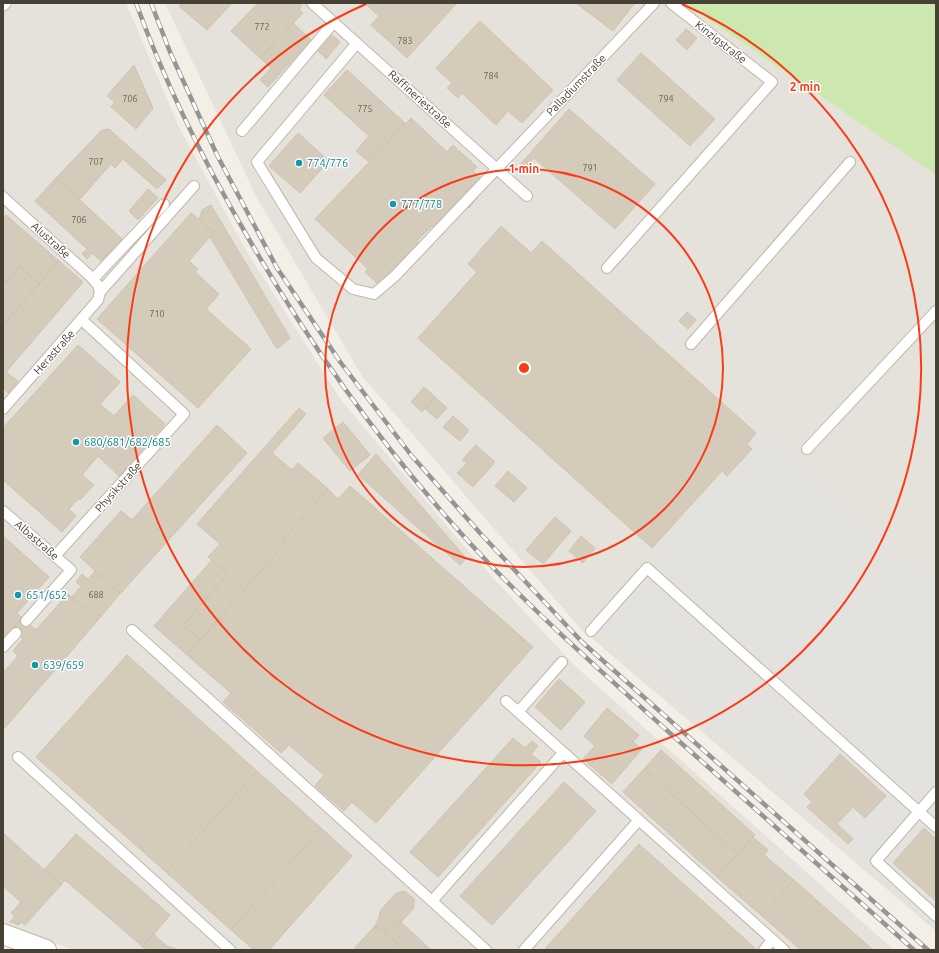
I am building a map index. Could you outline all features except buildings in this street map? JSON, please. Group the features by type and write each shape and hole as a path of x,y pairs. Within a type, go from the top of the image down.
{"street":[{"path":"3,934 34,948"}],"lane":[{"path":"3,6 6,3"},
{"name":"Raffineriestraße","path":"312,3 527,196"},
{"name":"Palladiumstraße","path":"357,43 257,162 316,258 353,289 374,294 395,276 654,3"},
{"name":"Kinzigstraße","path":"607,268 772,82 671,3"},
{"path":"242,131 334,22"},
{"path":"691,344 850,162"},
{"name":"Herastraße","path":"3,409 98,300 97,285 194,186"},
{"name":"Alustraße","path":"3,197 97,285"},
{"path":"97,285 164,204"},
{"path":"807,450 936,311"},
{"name":"Physikstraße","path":"55,556 184,414 82,320"},
{"name":"Albastraße","path":"3,510 70,570 26,621"},
{"path":"591,631 647,568 936,827"},
{"path":"132,630 486,950"},
{"path":"3,647 16,633"},
{"path":"518,712 562,662"},
{"path":"506,702 784,950"},
{"path":"432,901 564,753"},
{"path":"18,757 230,950"},
{"path":"936,792 876,861 936,916"},
{"path":"524,950 638,821"},
{"path":"764,950 772,940"}],"shaded area":[{"path":"3,3 126,3 180,129 247,252 341,400 469,552 576,667 894,950 74,950 3,924"},
{"path":"165,3 684,3 936,175 936,931 581,629 362,376 257,198"},
{"path":"764,429 936,582 936,925 592,623"}],"green space":[{"path":"684,3 936,3 936,175"}],"railway":[{"path":"136,3 172,92 215,178 246,234 270,275 321,355 348,394 406,469 492,567 542,616 645,711 914,950"},
{"path":"151,3 170,52 217,155 277,268 341,363 411,455 480,533 582,642 928,950"}],"place":[{"name":"774/776","path":"299,163"},
{"name":"777/778","path":"393,204"},
{"name":"680/681/682/685","path":"76,442"},
{"name":"651/652","path":"18,595"},
{"name":"639/659","path":"35,665"}]}
